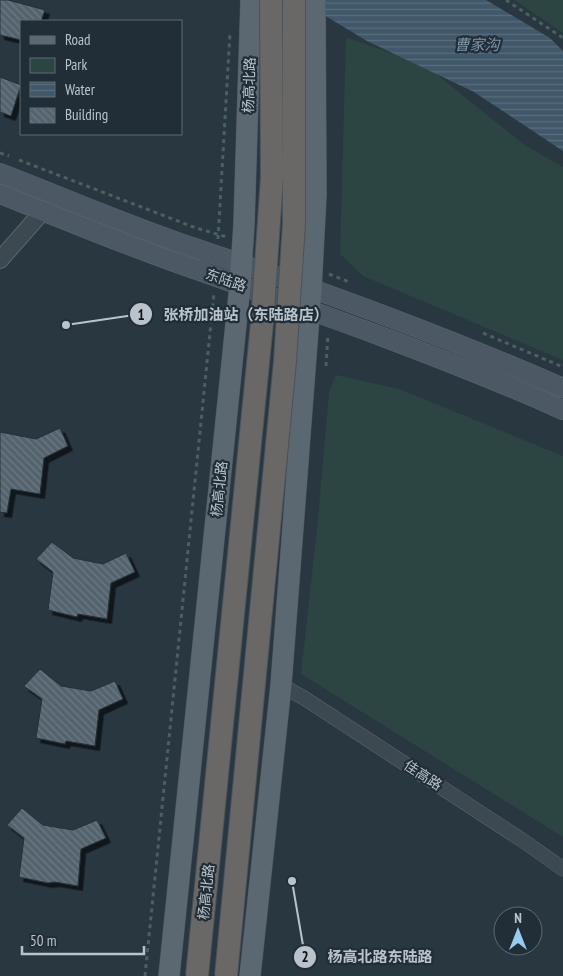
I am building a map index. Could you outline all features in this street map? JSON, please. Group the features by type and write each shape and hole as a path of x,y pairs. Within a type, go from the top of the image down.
{"highway":[{"name":"杨高北路","path":"196,976 205,904 262,323 272,178 271,0"},
{"name":"杨高北路","path":"226,976 285,361 294,223 294,0"}],"main road":[{"name":"杨高北路","path":"169,976 242,263 251,0"},
{"path":"250,976 281,685 310,299 316,195 314,0"},
{"name":"东陆路","path":"0,173 217,256 242,263 310,299 563,410"},
{"name":"东陆路","path":"0,194 192,269 240,285 310,299 479,353 563,388"}],"street":[{"path":"0,260 42,211"},
{"name":"佳高路","path":"281,685 345,724 563,869"}],"path":[{"path":"506,0 563,38"},
{"path":"217,256 230,29"},
{"path":"145,976 214,275"}],"green space":[{"path":"514,0 563,0 563,33"},
{"path":"346,37 425,65 526,146 563,167 563,360 363,276 340,254"},
{"path":"336,375 399,389 563,456 563,837 301,674 318,519 329,392"}],"water":[{"name":"曹家沟","path":"299,0 486,0 550,38 563,51 563,151 474,92 367,41"}],"building":[{"path":"0,0 8,0 45,10 41,20 20,20 20,40 0,35"},
{"path":"0,77 20,85 20,88 11,116 0,112"},
{"path":"60,428 68,446 44,458 40,494 11,489 7,513 0,512 0,432 36,439"},
{"path":"52,542 73,558 103,564 126,553 135,572 111,583 107,619 78,614 77,617 48,610 53,572 36,559"},
{"path":"40,669 61,686 91,691 115,681 123,699 99,710 95,746 66,741 65,744 36,738 42,699 24,686"},
{"path":"22,808 43,825 73,830 97,820 106,838 81,849 78,886 55,882 48,883 19,877 24,838 7,825"}],"place":[{"name":"张桥加油站（东陆路店）","path":"66,325"},
{"name":"杨高北路东陆路","path":"292,881"}]}
